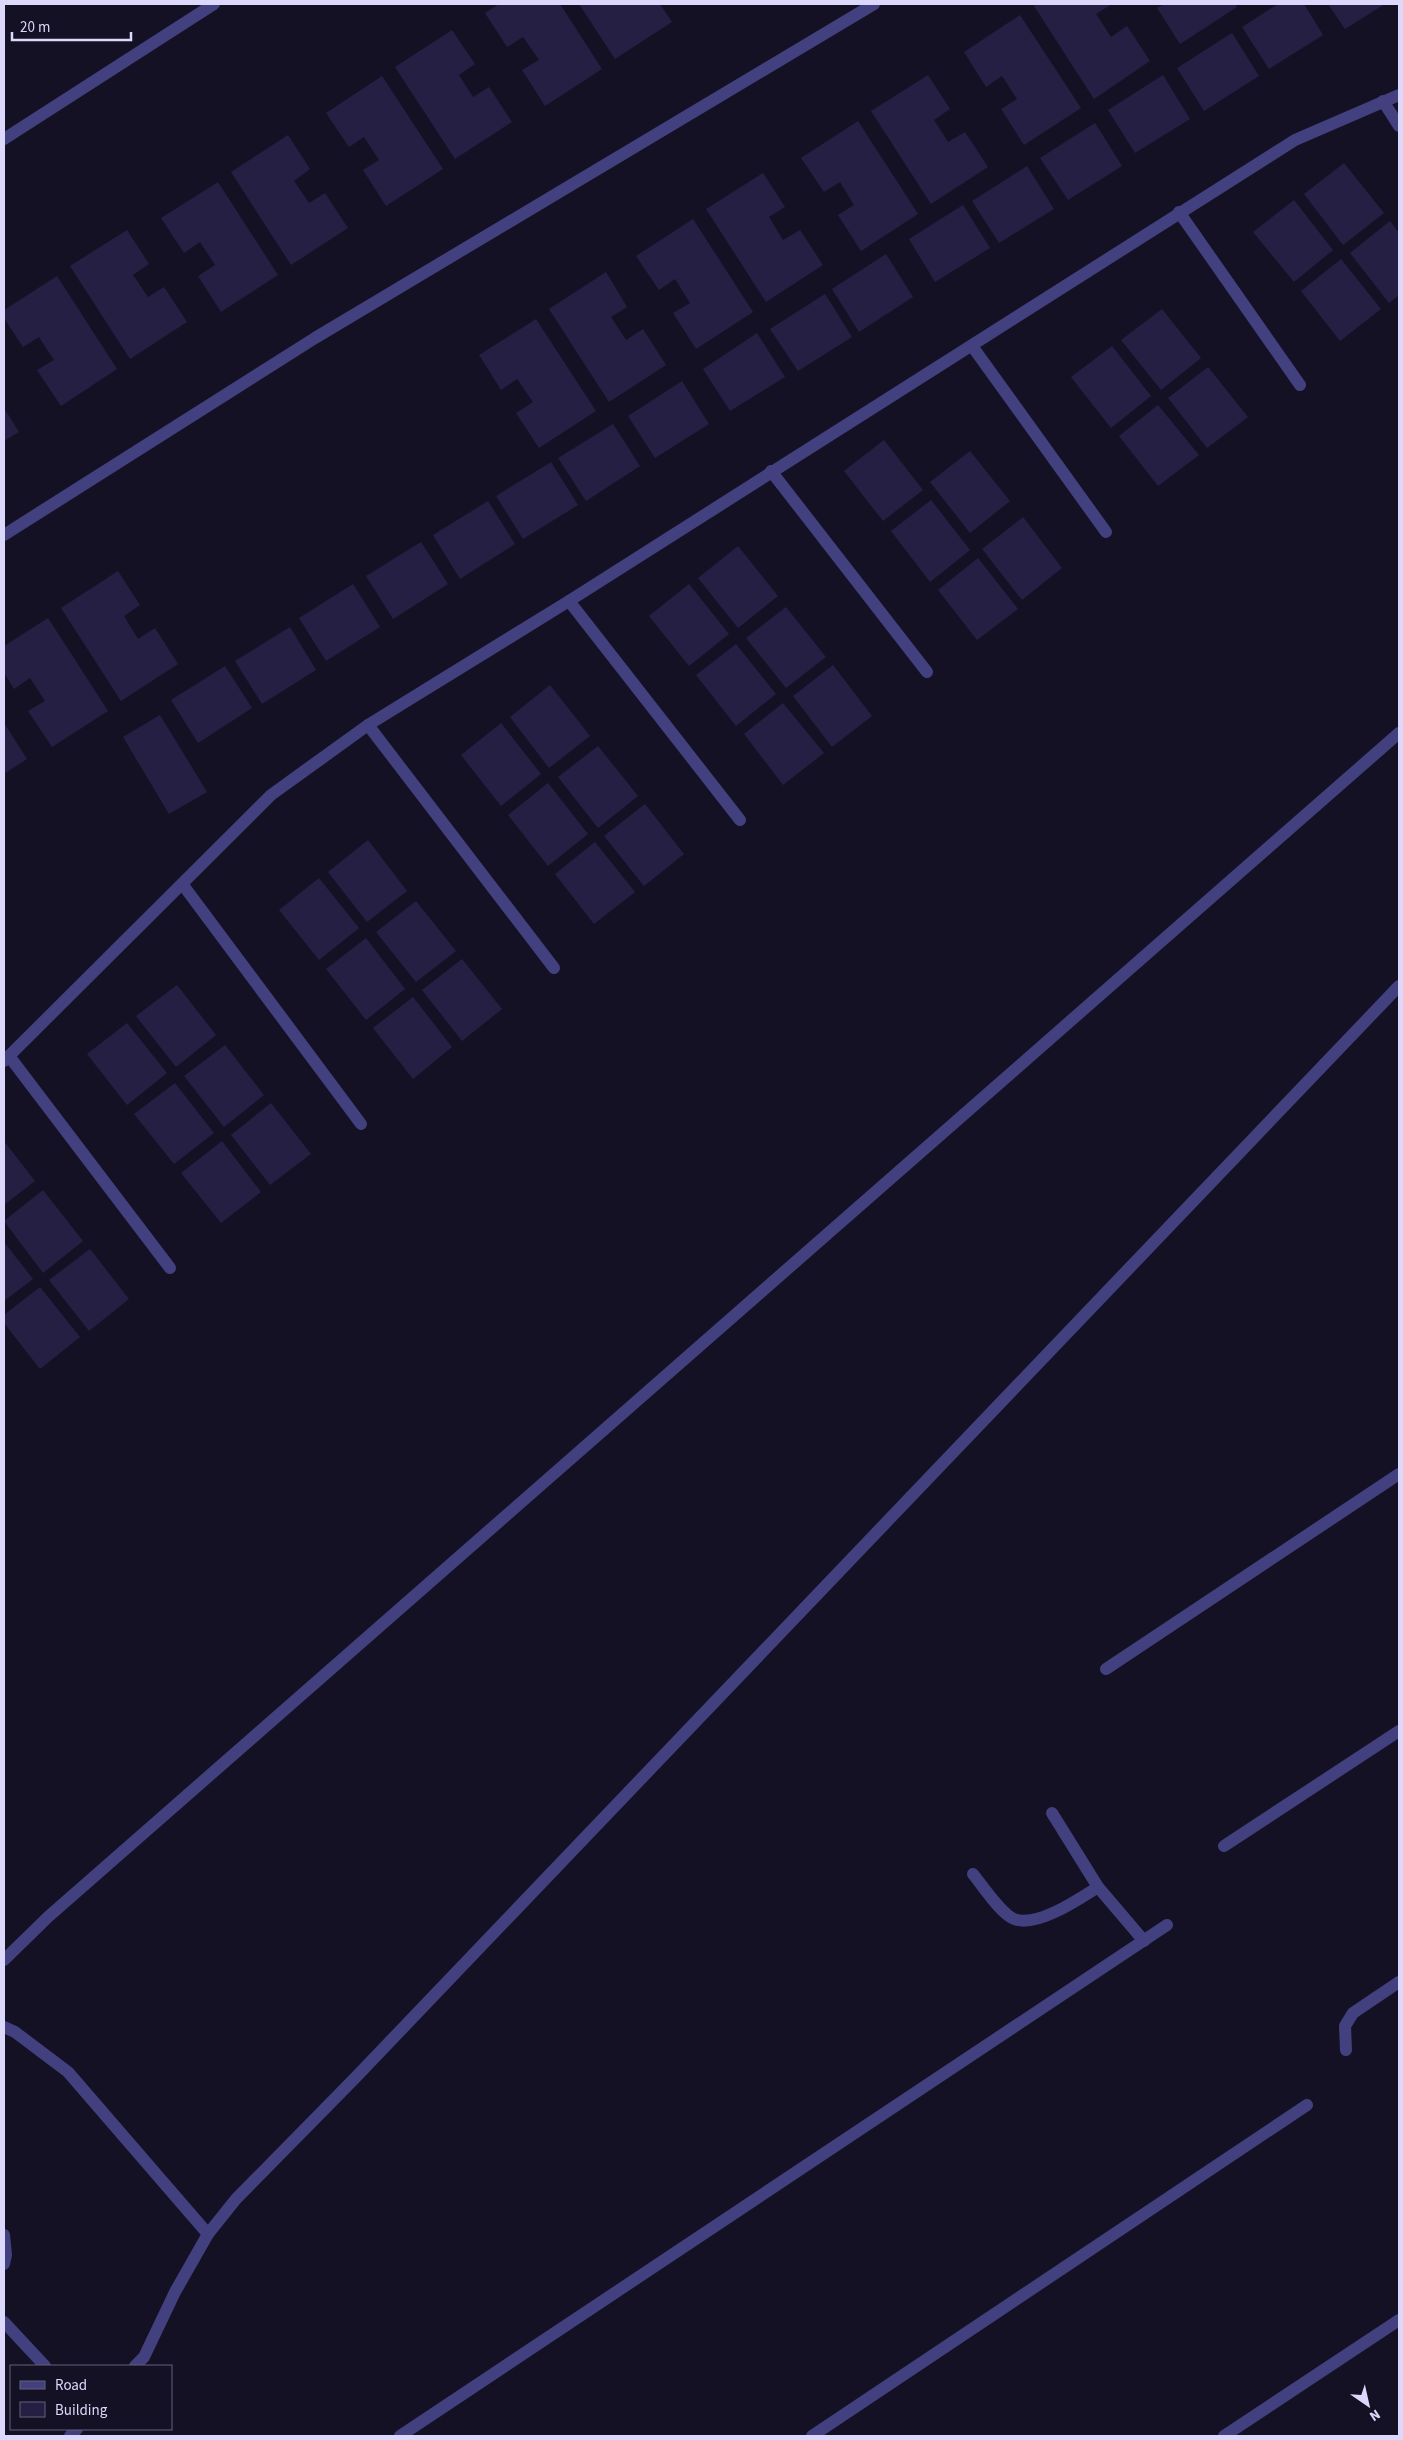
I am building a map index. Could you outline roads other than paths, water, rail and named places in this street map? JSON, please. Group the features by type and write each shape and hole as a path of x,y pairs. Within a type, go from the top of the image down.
{"street":[{"path":"4,139 214,4"},
{"path":"4,534 315,338 874,4"},
{"path":"170,1268 7,1059 271,795 368,725 569,601 1295,140 1399,95"},
{"path":"1383,101 1399,126"},
{"path":"1179,212 1300,385"},
{"path":"972,346 1106,532"},
{"path":"771,472 927,672"},
{"path":"569,601 740,820"},
{"path":"368,725 554,968"},
{"path":"4,1960 48,1917 1399,733"},
{"path":"183,885 361,1124"},
{"path":"136,2365 144,2357 175,2292 208,2234 236,2199 363,2070 1399,986"},
{"path":"1106,1670 1399,1474"},
{"path":"1224,1846 1399,1731"},
{"path":"1052,1813 1098,1887 1144,1941"},
{"path":"973,1874 1002,1910 1014,1920 1037,1920 1065,1908 1098,1887"},
{"path":"400,2436 1167,1925"},
{"path":"1346,2050 1345,2026 1353,2014 1399,1982"},
{"path":"4,2027 15,2032 68,2072 208,2234"},
{"path":"812,2436 1307,2105"},
{"path":"4,2235 6,2255 4,2264"},
{"path":"1224,2436 1399,2320"},
{"path":"4,2322 44,2365"}]}
